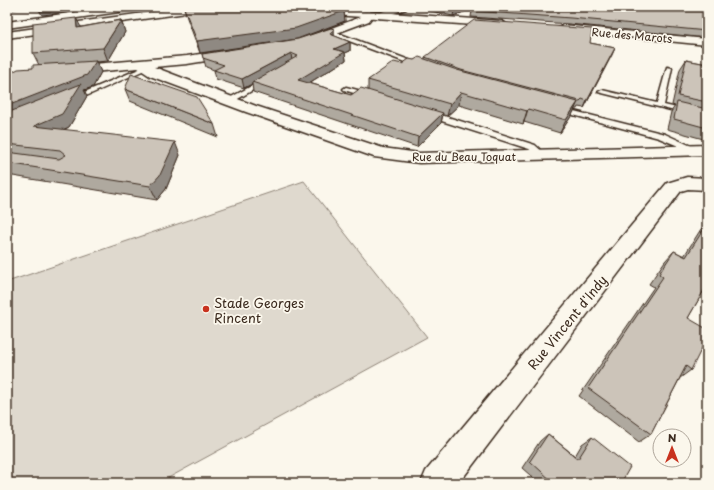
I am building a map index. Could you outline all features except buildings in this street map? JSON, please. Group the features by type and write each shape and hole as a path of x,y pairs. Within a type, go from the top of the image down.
{"street":[{"path":"7,25 23,19 133,7"},
{"path":"146,15 193,7"},
{"path":"7,35 208,7"},
{"path":"264,7 313,9"},
{"path":"291,7 515,25"},
{"path":"292,44 330,32 365,19 374,14 404,7"},
{"name":"Rue des Marots","path":"553,28 707,42"},
{"path":"55,71 144,66 245,52"},
{"name":"Rue du Beau Toquat","path":"144,66 155,73 380,154 419,158 701,150"},
{"name":"Rue Vincent d'Indy","path":"438,483 674,187 687,182 707,184"}],"lane":[{"path":"330,32 428,70"},
{"path":"66,102 144,66"},
{"path":"660,106 669,68"},
{"path":"228,100 274,75"},
{"path":"346,89 376,98"},
{"path":"602,92 707,117"},
{"path":"556,107 662,136 701,150"},
{"path":"421,111 532,146 542,155"}],"shaded area":[{"name":"Stade Georges Rincent","path":"304,181 427,337 159,483 7,483 7,282"}],"place":[{"name":"Stade Georges Rincent","path":"206,309"}]}
